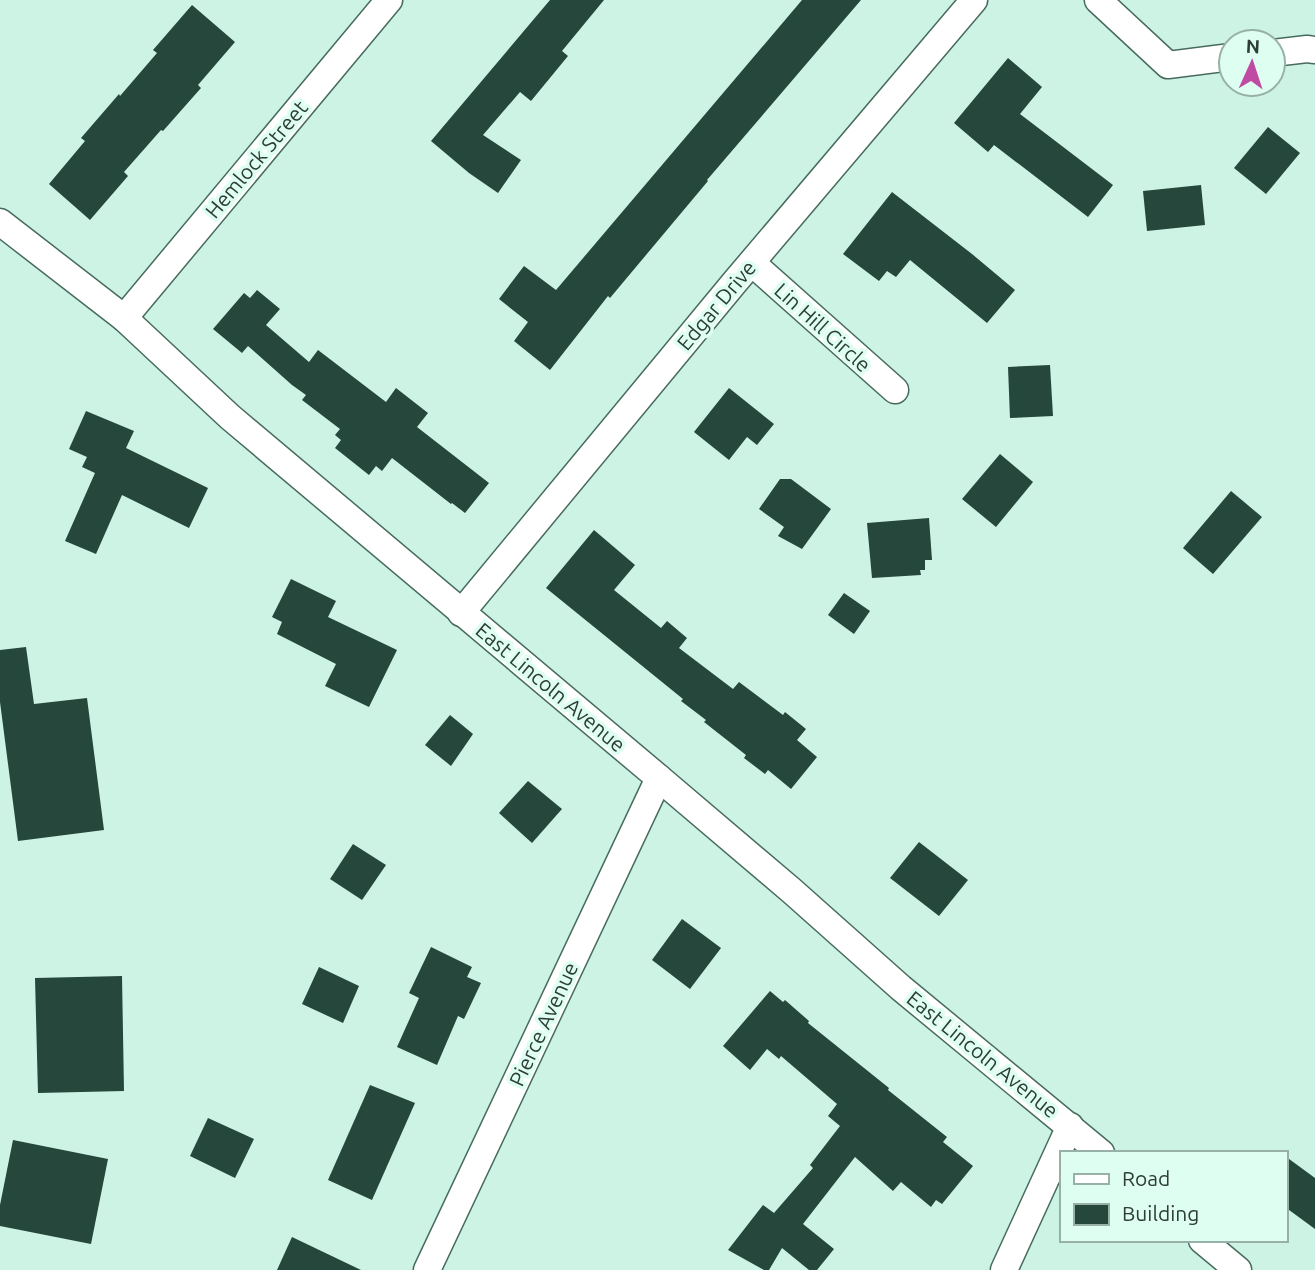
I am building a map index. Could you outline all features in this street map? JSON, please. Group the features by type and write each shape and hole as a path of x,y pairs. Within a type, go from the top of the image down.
{"street":[{"name":"Hemlock Street","path":"124,318 389,0"},
{"name":"Edgar Drive","path":"461,612 974,0"},
{"path":"1098,0 1168,65 1217,59"},
{"path":"1287,51 1315,50"},
{"name":"East Lincoln Avenue","path":"0,222 124,318 230,417 792,891 901,988 1099,1151"},
{"name":"Lin Hill Circle","path":"752,263 895,390"},
{"name":"Pierce Avenue","path":"427,1270 659,778"},
{"path":"1004,1270 1070,1125"},
{"path":"1204,1242 1238,1270"}],"building":[{"path":"550,0 604,0 562,51 568,56 531,101 520,92 483,135 521,160 498,193 431,141"},
{"path":"802,0 861,0 610,298 608,296 550,370 514,341 528,322 499,299 524,266 556,290"},
{"path":"192,5 235,42 198,85 201,88 124,172 128,176 90,220 49,184 85,141 81,138 157,53 153,50"},
{"path":"1008,58 1042,87 1020,114 1113,185 1088,217 994,145 988,152 954,123"},
{"path":"1268,127 1300,153 1266,194 1234,168"},
{"path":"1201,185 1205,225 1147,231 1143,191"},
{"path":"892,192 1015,290 987,323 910,260 896,277 887,271 879,281 843,254"},
{"path":"257,290 280,309 266,325 309,362 318,350 386,402 396,388 428,413 417,427 489,483 465,513 392,458 382,471 376,466 369,475 335,448 341,440 335,435 340,429 302,400 306,395 248,346 242,353 213,329 244,293 250,298"},
{"path":"1050,365 1053,416 1010,418 1008,367"},
{"path":"729,388 774,424 757,445 747,437 729,460 694,432"},
{"path":"86,411 134,431 126,448 208,488 189,528 122,495 96,554 65,541 95,473 82,467 87,457 69,449"},
{"path":"1000,454 1033,482 996,527 962,499"},
{"path":"780,479 791,479 831,509 802,549 778,536 784,527 759,509"},
{"path":"1231,491 1262,517 1213,574 1183,548"},
{"path":"929,518 932,560 925,560 925,570 920,570 921,575 872,578 867,523"},
{"path":"594,530 635,565 614,590 661,628 667,621 687,638 679,648 733,689 739,682 806,729 797,740 817,757 791,789 768,770 765,774 744,758 746,755 704,722 706,720 681,701 683,699 546,588"},
{"path":"291,579 336,601 328,617 397,650 369,707 325,686 336,664 277,634 282,622 272,617"},
{"path":"844,593 870,611 854,634 828,615"},
{"path":"26,647 34,704 87,698 104,830 18,841 0,702 0,650"},
{"path":"450,715 473,734 451,766 425,745"},
{"path":"528,781 562,809 532,843 499,813"},
{"path":"919,842 968,880 939,916 890,878"},
{"path":"353,844 386,865 362,900 330,879"},
{"path":"682,919 721,948 690,989 652,960"},
{"path":"431,947 472,967 467,977 481,983 464,1019 458,1016 437,1065 397,1047 419,998 409,993"},
{"path":"319,967 359,986 343,1023 302,1004"},
{"path":"122,976 124,1091 38,1093 35,978"},
{"path":"770,991 783,1002 785,1000 809,1021 808,1023 947,1137 943,1142 973,1166 942,1204 936,1200 931,1207 901,1182 893,1191 855,1157 803,1224 834,1249 817,1270 809,1270 782,1248 769,1270 764,1270 728,1250 763,1205 774,1213 813,1168 810,1165 840,1126 828,1116 837,1104 781,1056 779,1059 767,1049 750,1070 723,1046"},
{"path":"370,1085 415,1103 372,1200 328,1180"},
{"path":"208,1118 254,1139 235,1178 190,1156"},
{"path":"13,1140 108,1159 91,1244 0,1226 0,1205"},
{"path":"1287,1157 1315,1178 1315,1229 1287,1208"},
{"path":"292,1237 361,1270 277,1270"}]}
